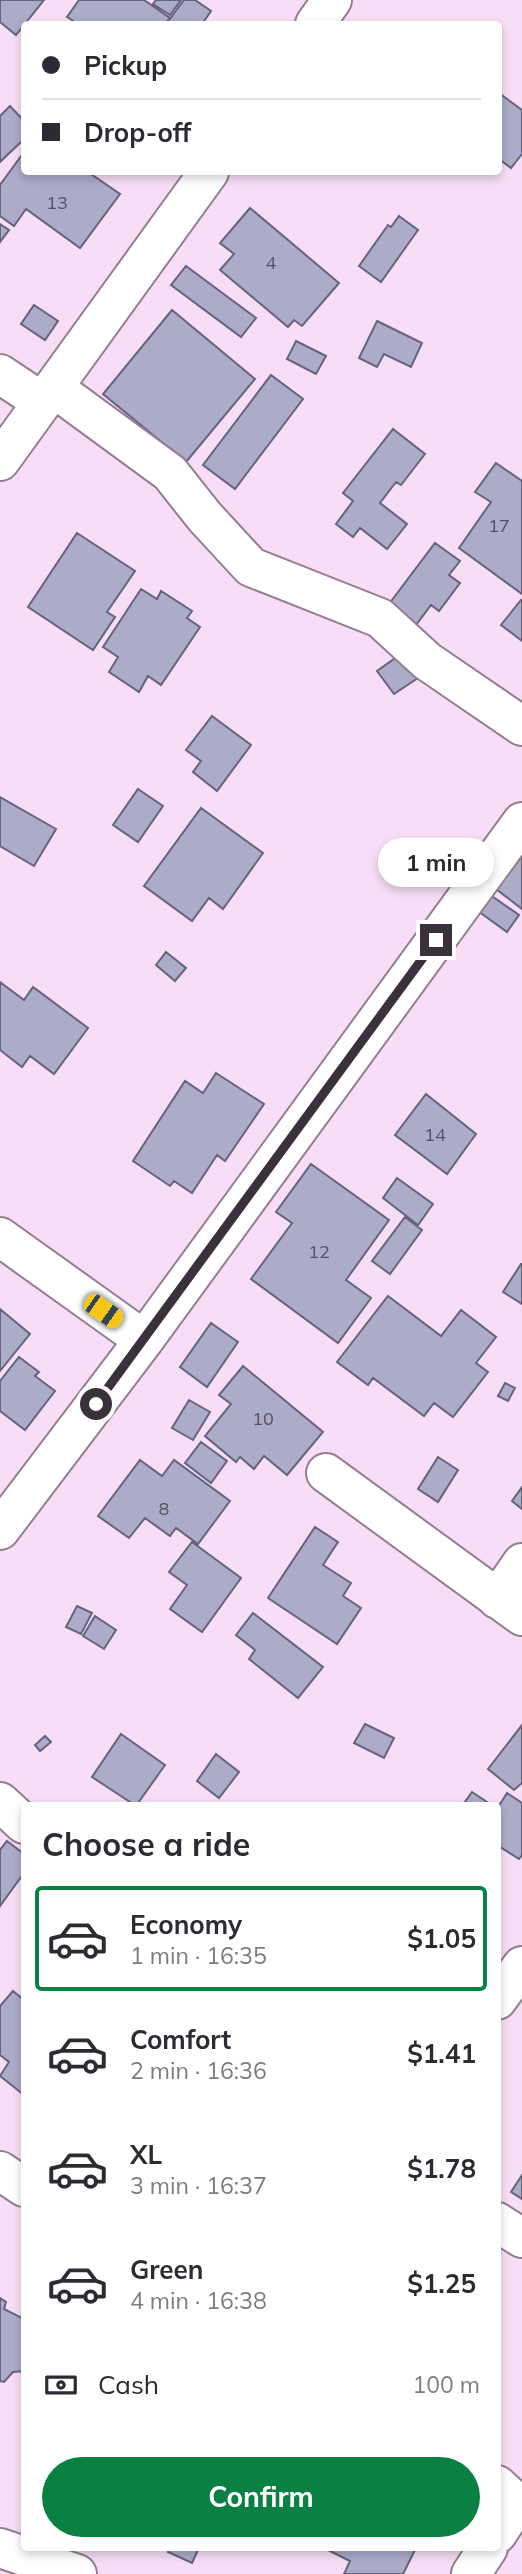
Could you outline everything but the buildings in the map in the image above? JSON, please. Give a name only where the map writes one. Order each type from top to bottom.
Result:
[{"type":"street","points":[[317,21],[332,0]]},
{"type":"street","points":[[0,461],[207,175]]},
{"type":"street","points":[[0,374],[48,395],[170,473],[204,516],[251,567],[380,618],[427,660],[522,726]]},
{"type":"street","points":[[0,1530],[144,1340],[522,822]]},
{"type":"street","points":[[0,1237],[144,1340]]},
{"type":"street","points":[[326,1473],[510,1607],[522,1563]]},
{"type":"street","points":[[0,1802],[21,1821]]},
{"type":"street","points":[[501,1995],[522,1966]]},
{"type":"street","points":[[0,2171],[21,2185]]},
{"type":"street","points":[[501,2225],[522,2238]]},
{"type":"street","points":[[501,2489],[509,2496],[513,2510],[501,2529]]},
{"type":"street","points":[[0,2548],[77,2574]]},
{"type":"street","points":[[471,2574],[486,2551]]},
{"type":"route","points":[[96,1404],[436,940]]}]
